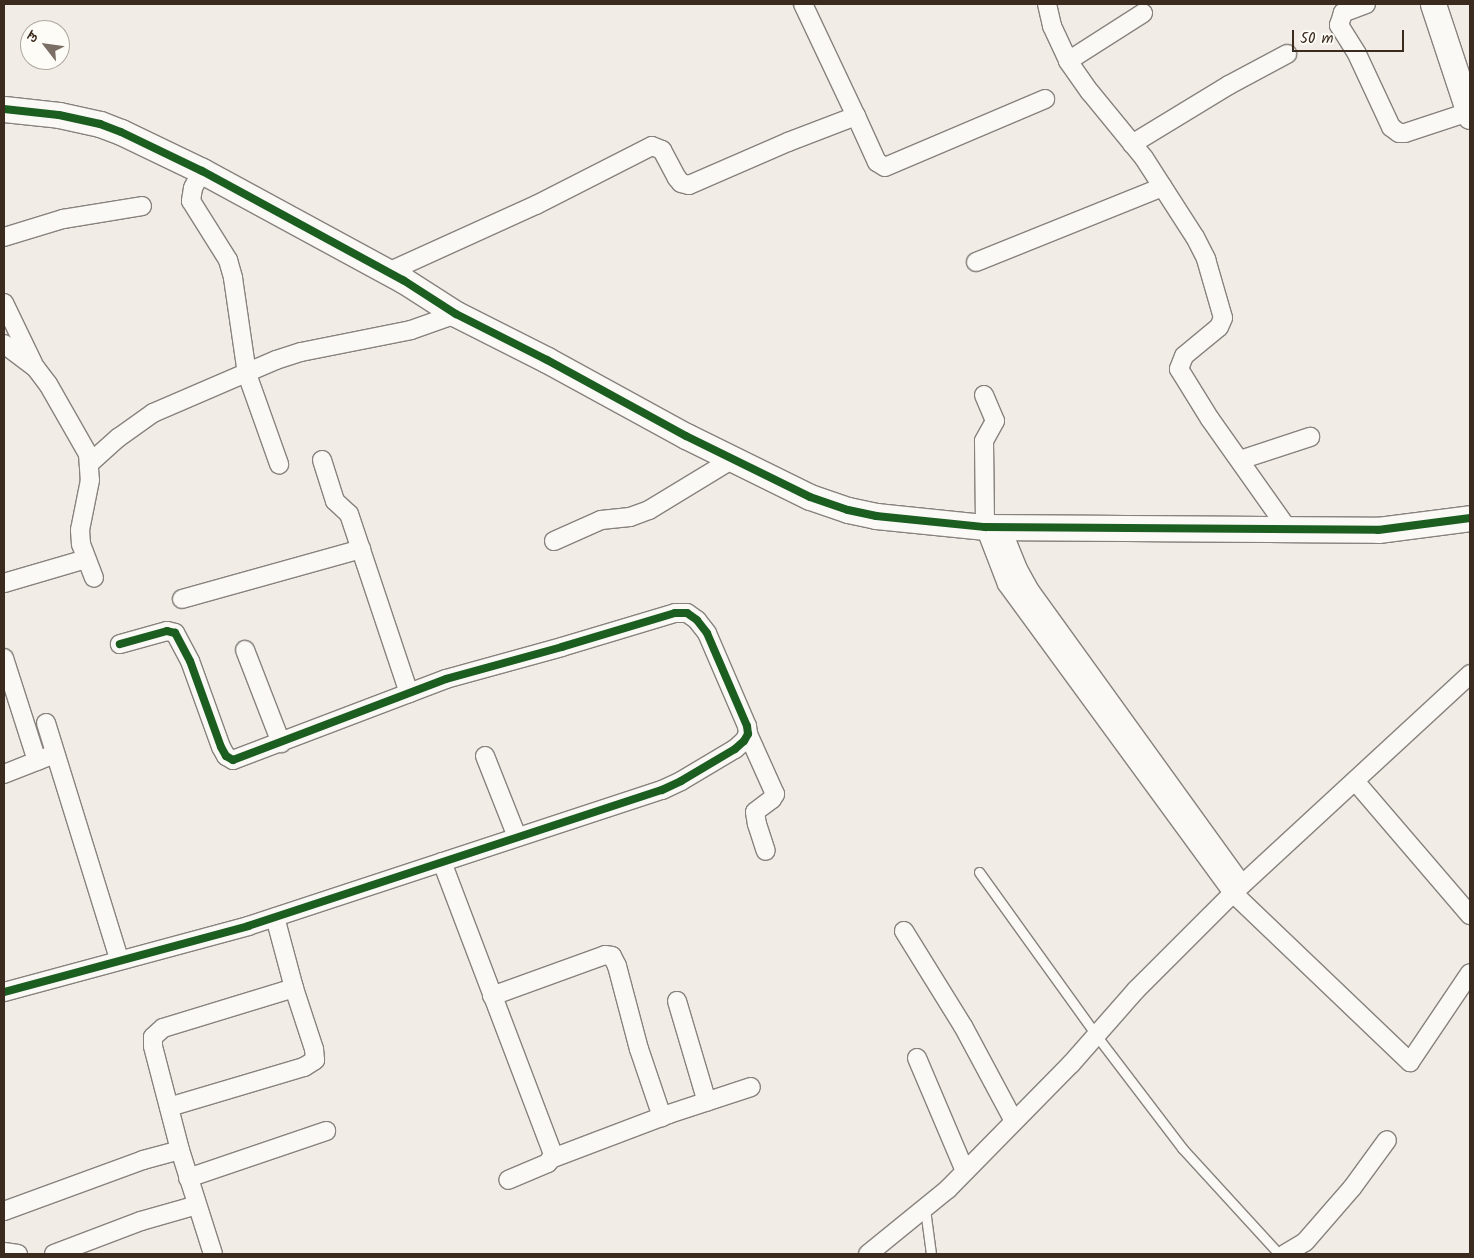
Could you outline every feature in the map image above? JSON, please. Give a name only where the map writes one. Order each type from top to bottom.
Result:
[{"type":"street","points":[[803,4],[877,162],[885,167],[1044,99]]},
{"type":"street","points":[[1047,4],[1052,26],[1068,60],[1090,92],[1132,144],[1163,187],[1206,259],[1223,318],[1219,327],[1184,356],[1180,369],[1210,420],[1288,529]]},
{"type":"street","points":[[1356,5],[1343,13],[1340,18],[1340,30],[1357,54],[1390,127],[1394,131],[1406,132],[1470,114],[1433,4]]},
{"type":"street","points":[[1068,60],[1143,13]]},
{"type":"street","points":[[1132,144],[1229,85],[1287,54]]},
{"type":"street","points":[[4,109],[59,115],[100,124],[202,171],[388,272],[456,314],[732,459],[810,497],[848,510],[876,516],[993,527],[1378,530],[1470,518]]},
{"type":"street","points":[[388,272],[536,205],[646,148],[657,146],[662,150],[676,178],[681,183],[689,185],[788,142],[856,116]]},
{"type":"street","points":[[202,171],[193,188],[191,201],[228,260],[233,278],[247,374],[279,464]]},
{"type":"street","points":[[976,262],[1163,187]]},
{"type":"street","points":[[4,237],[63,219],[142,206]]},
{"type":"street","points":[[4,303],[35,367],[48,384],[83,441],[90,463],[90,480],[80,530],[81,544],[94,578]]},
{"type":"street","points":[[90,463],[118,438],[153,413],[276,360],[301,352],[411,330],[456,314]]},
{"type":"street","points":[[4,344],[35,367]]},
{"type":"street","points":[[984,395],[995,421],[984,441],[993,527],[1008,584],[1110,713],[1237,889],[1410,1062],[1470,973]]},
{"type":"street","points":[[1240,460],[1310,437]]},
{"type":"street","points":[[554,541],[601,520],[630,517],[648,510],[732,459]]},
{"type":"street","points":[[322,460],[336,502],[347,511],[409,693]]},
{"type":"street","points":[[182,599],[360,548]]},
{"type":"street","points":[[4,583],[86,559]]},
{"type":"street","points":[[120,644],[167,631],[175,633],[190,661],[221,746],[229,759],[241,758],[446,679],[562,648],[675,613],[687,613],[697,620],[707,633],[747,726],[748,734],[775,794],[772,799],[755,812],[756,824],[766,851]]},
{"type":"street","points":[[245,650],[281,743]]},
{"type":"street","points":[[4,658],[38,761]]},
{"type":"street","points":[[868,1254],[925,1209],[965,1171],[1096,1035],[1136,990],[1237,889],[1470,674]]},
{"type":"street","points":[[46,723],[54,754],[119,959]]},
{"type":"street","points":[[4,992],[275,917],[517,838],[681,781],[735,749],[744,741],[748,734]]},
{"type":"street","points":[[4,774],[54,754]]},
{"type":"street","points":[[485,756],[517,838]]},
{"type":"street","points":[[1355,781],[1470,915]]},
{"type":"street","points":[[442,862],[553,1158]]},
{"type":"street","points":[[169,1107],[238,1088],[312,1064],[316,1056],[294,988],[275,917]]},
{"type":"street","points":[[904,931],[964,1026],[1014,1121]]},
{"type":"street","points":[[492,996],[605,955],[612,956],[617,966],[639,1049],[662,1117]]},
{"type":"street","points":[[213,1254],[180,1150],[153,1046],[154,1036],[157,1032],[294,988]]},
{"type":"street","points":[[677,1001],[707,1102]]},
{"type":"street","points":[[917,1058],[965,1171]]},
{"type":"street","points":[[508,1180],[548,1163],[553,1158],[662,1117],[751,1087]]},
{"type":"street","points":[[188,1178],[326,1132]]},
{"type":"street","points":[[1285,1254],[1305,1242],[1352,1188],[1386,1140]]},
{"type":"street","points":[[4,1211],[143,1160],[180,1150]]},
{"type":"street","points":[[54,1254],[141,1220],[197,1205]]},
{"type":"street","points":[[4,1252],[18,1254]]},
{"type":"lane","points":[[979,872],[1096,1035],[1182,1148],[1279,1254]]},
{"type":"lane","points":[[925,1209],[931,1254]]},
{"type":"cycle path","points":[[4,109],[59,115],[100,124],[121,132],[202,171],[403,280],[456,314],[547,360],[686,436],[810,497],[848,510],[876,516],[985,527],[1378,530],[1470,518]]},
{"type":"cycle path","points":[[4,992],[248,926],[662,790],[735,749],[744,741],[748,734],[747,726],[707,633],[697,620],[687,613],[675,613],[446,679],[233,760],[226,756],[221,747],[190,661],[175,633],[167,631],[120,644]]}]
